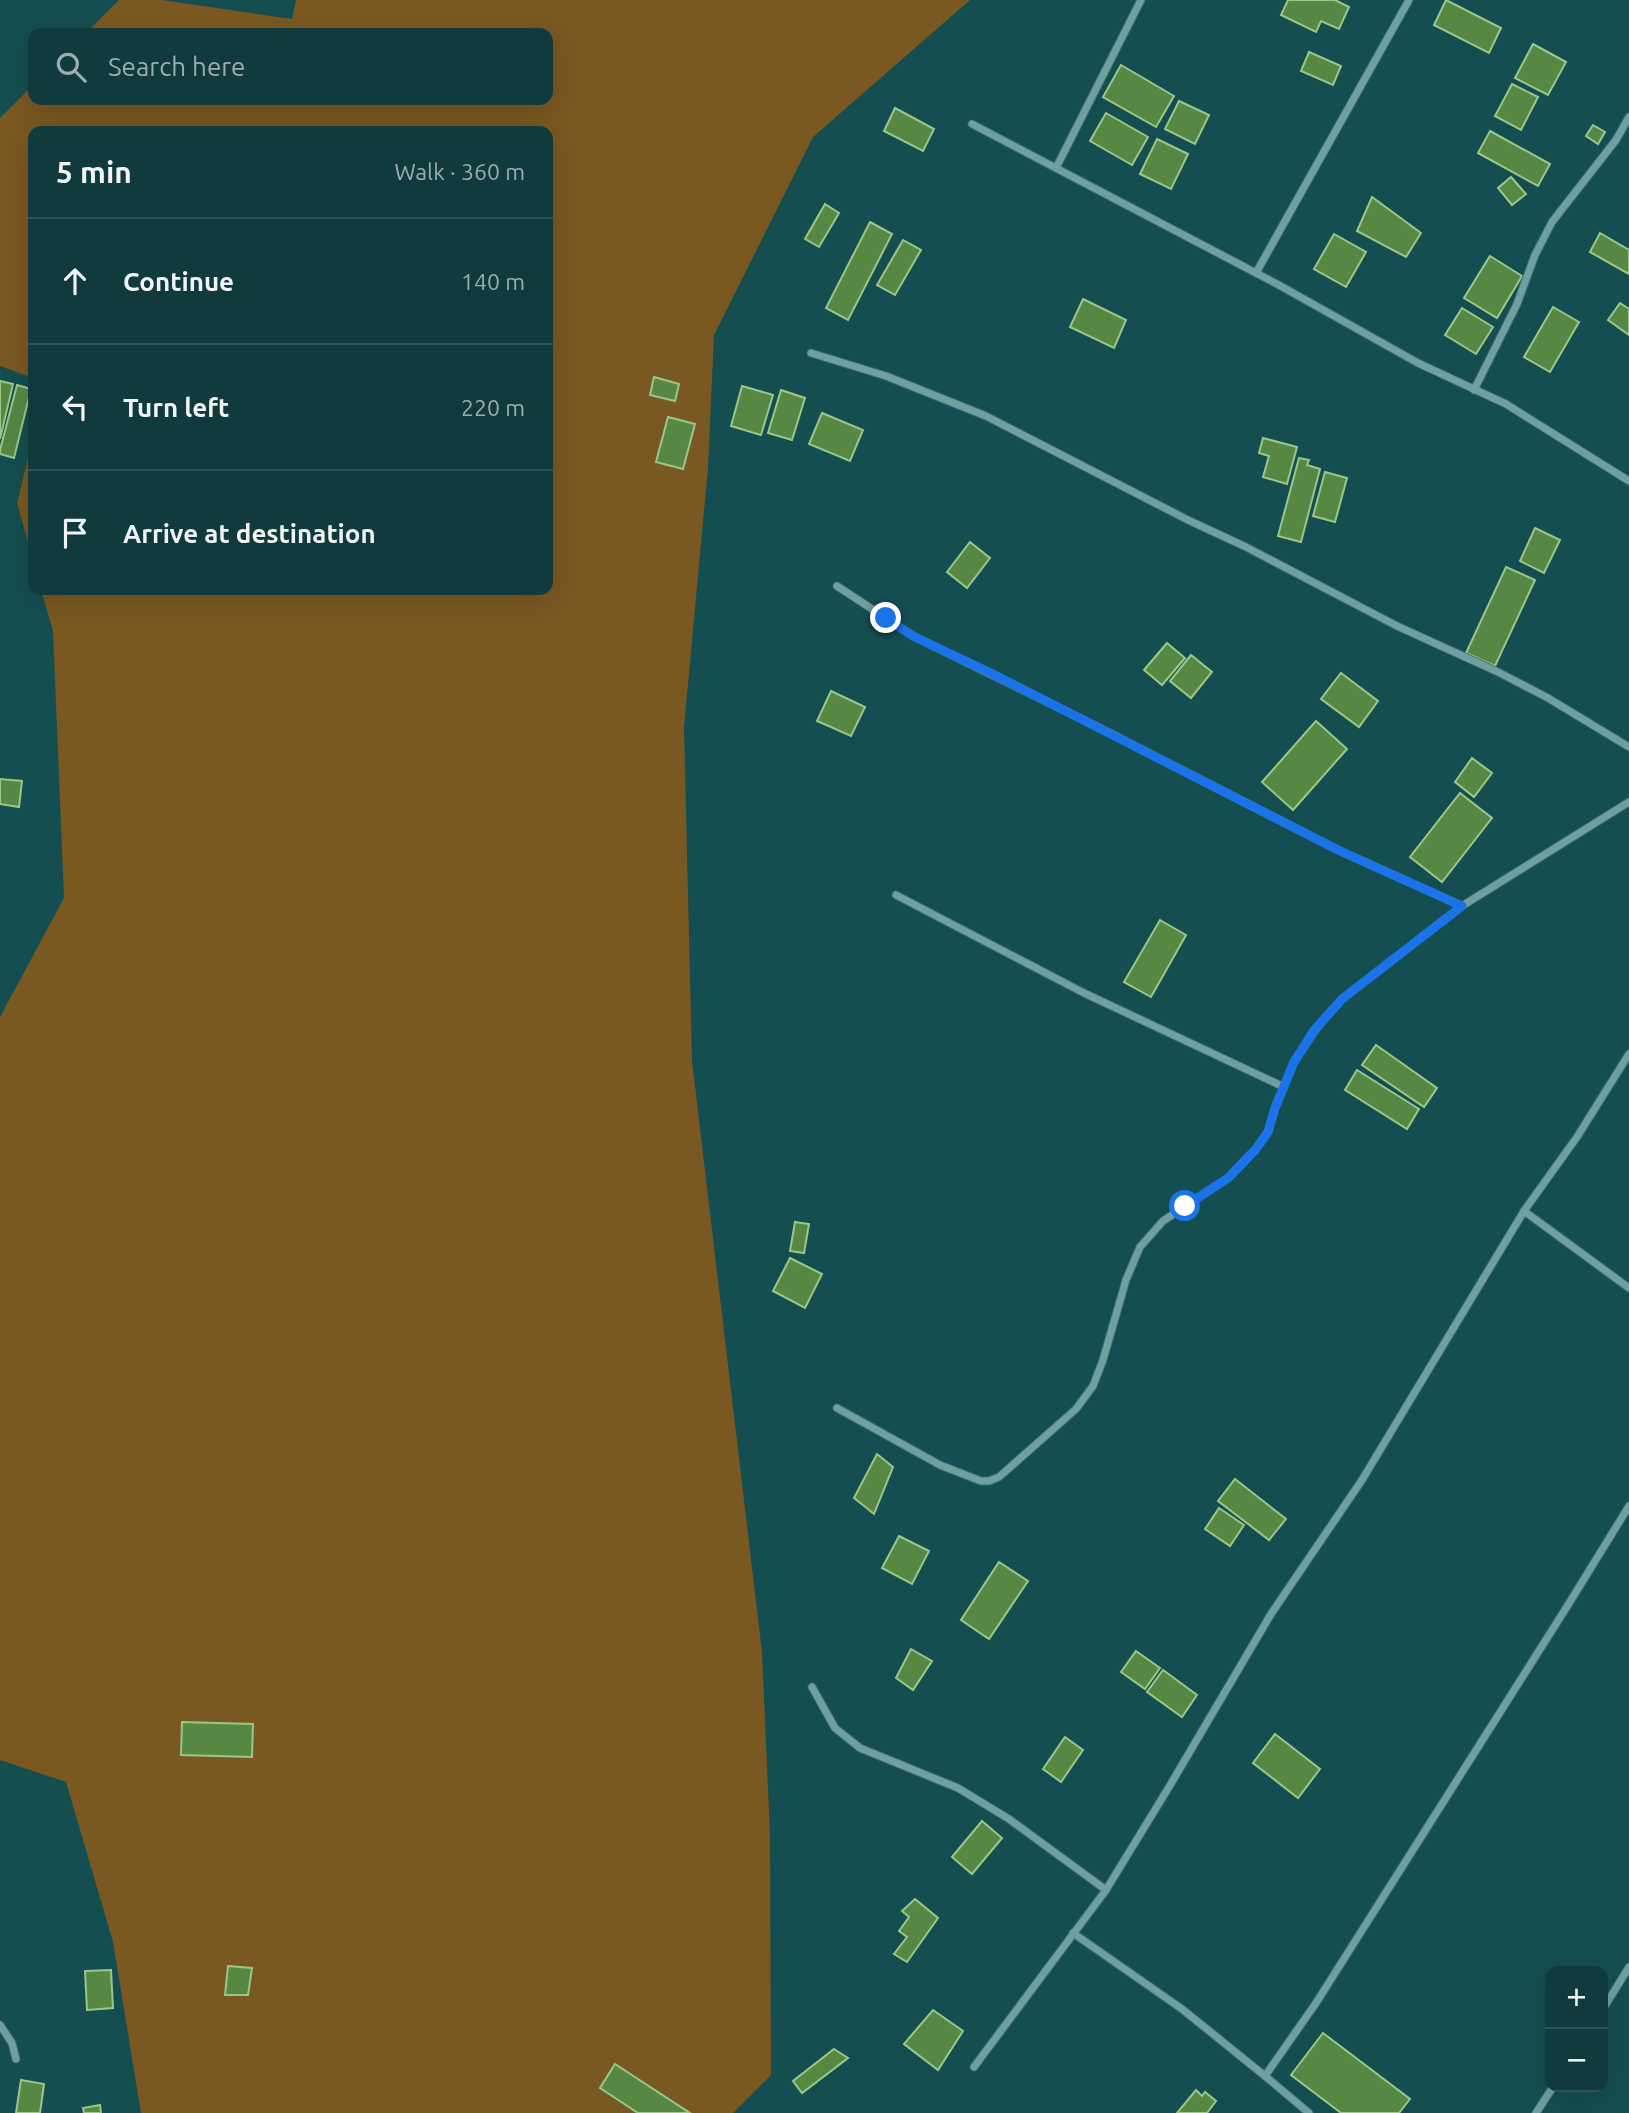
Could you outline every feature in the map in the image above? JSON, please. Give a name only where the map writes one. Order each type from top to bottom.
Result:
[{"type":"street","points":[[1056,168],[1141,0]]},
{"type":"street","points":[[1256,273],[1409,0]]},
{"type":"street","points":[[1475,390],[1517,304],[1535,255],[1552,222],[1616,140],[1629,117]]},
{"type":"street","points":[[972,124],[1350,323],[1418,363],[1506,404],[1629,481]]},
{"type":"street","points":[[811,353],[886,376],[986,416],[1397,626],[1548,698],[1629,747]]},
{"type":"street","points":[[837,586],[913,636],[1338,850],[1462,906]]},
{"type":"street","points":[[837,1408],[940,1465],[981,1480],[989,1481],[999,1477],[1076,1409],[1093,1386],[1126,1280],[1140,1247],[1163,1221],[1228,1178],[1256,1149],[1268,1132],[1294,1062],[1315,1029],[1342,999],[1462,906],[1629,802]]},
{"type":"street","points":[[896,895],[1084,993],[1284,1087]]},
{"type":"street","points":[[974,2067],[1106,1890],[1272,1614],[1363,1480],[1524,1211],[1577,1137],[1629,1054]]},
{"type":"street","points":[[1524,1211],[1629,1288]]},
{"type":"street","points":[[1265,2076],[1316,2003],[1629,1506]]},
{"type":"street","points":[[812,1687],[835,1728],[860,1748],[958,1788],[1009,1819],[1106,1890]]},
{"type":"street","points":[[1073,1933],[1182,2009],[1308,2113]]},
{"type":"street","points":[[1608,2001],[1629,1967]]},
{"type":"street","points":[[0,2025],[12,2043],[16,2059]]},
{"type":"street","points":[[1535,2113],[1550,2092]]},
{"type":"shaded area","points":[[119,0],[162,0],[292,19],[296,0],[970,0],[813,137],[714,335],[708,468],[684,727],[692,1061],[762,1652],[770,1834],[771,2075],[733,2113],[141,2113],[113,1942],[66,1782],[0,1760],[0,1017],[64,898],[53,631],[42,595],[553,595],[553,126],[28,126],[28,376],[0,366],[0,118],[28,90],[28,105],[553,105],[553,28],[91,28]]},
{"type":"shaded area","points":[[28,458],[28,542],[17,503]]},
{"type":"building","points":[[1288,0],[1335,0],[1349,7],[1339,29],[1321,21],[1316,32],[1281,15]]},
{"type":"building","points":[[1446,0],[1501,28],[1489,53],[1434,25]]},
{"type":"building","points":[[1533,44],[1566,62],[1548,95],[1515,78]]},
{"type":"building","points":[[1309,52],[1341,66],[1333,85],[1301,71]]},
{"type":"building","points":[[1121,65],[1174,96],[1156,127],[1103,97]]},
{"type":"building","points":[[1512,84],[1538,97],[1521,130],[1495,116]]},
{"type":"building","points":[[1179,101],[1209,115],[1195,144],[1165,129]]},
{"type":"building","points":[[895,108],[934,129],[923,151],[884,131]]},
{"type":"building","points":[[1106,113],[1148,137],[1132,165],[1090,141]]},
{"type":"building","points":[[1593,125],[1605,132],[1598,144],[1586,136]]},
{"type":"building","points":[[1490,131],[1550,164],[1538,186],[1478,153]]},
{"type":"building","points":[[1157,139],[1188,154],[1171,189],[1140,174]]},
{"type":"building","points":[[1511,177],[1526,194],[1512,205],[1498,188]]},
{"type":"building","points":[[1372,197],[1421,233],[1406,257],[1357,231]]},
{"type":"building","points":[[825,204],[839,213],[819,247],[805,239]]},
{"type":"building","points":[[870,222],[892,234],[848,320],[826,308]]},
{"type":"building","points":[[1600,233],[1629,250],[1629,274],[1590,252]]},
{"type":"building","points":[[1334,234],[1366,252],[1346,287],[1314,269]]},
{"type":"building","points":[[903,240],[921,250],[895,295],[877,285]]},
{"type":"building","points":[[1490,256],[1522,276],[1497,318],[1464,298]]},
{"type":"building","points":[[1083,299],[1126,320],[1114,348],[1070,327]]},
{"type":"building","points":[[1620,303],[1629,309],[1629,335],[1608,320]]},
{"type":"building","points":[[1553,307],[1579,322],[1550,372],[1524,357]]},
{"type":"building","points":[[1462,308],[1493,327],[1476,354],[1445,335]]},
{"type":"building","points":[[654,377],[679,384],[675,401],[650,395]]},
{"type":"building","points":[[0,381],[13,384],[0,439]]},
{"type":"building","points":[[17,385],[28,388],[28,401],[14,458],[0,454]]},
{"type":"building","points":[[742,386],[773,395],[761,435],[731,426]]},
{"type":"building","points":[[781,390],[805,398],[792,440],[768,433]]},
{"type":"building","points":[[822,413],[863,430],[850,461],[809,444]]},
{"type":"building","points":[[668,417],[695,424],[683,469],[656,462]]},
{"type":"building","points":[[1263,438],[1297,447],[1287,484],[1263,477],[1269,456],[1259,453]]},
{"type":"building","points":[[1299,458],[1309,460],[1307,465],[1320,469],[1301,542],[1278,536]]},
{"type":"building","points":[[1325,472],[1347,478],[1335,522],[1313,516]]},
{"type":"building","points":[[1535,528],[1560,540],[1544,573],[1520,561]]},
{"type":"building","points":[[970,542],[990,558],[967,588],[947,572]]},
{"type":"building","points":[[1506,567],[1535,580],[1495,666],[1466,653]]},
{"type":"building","points":[[1167,643],[1185,658],[1162,685],[1144,670]]},
{"type":"building","points":[[1191,655],[1212,672],[1191,698],[1170,681]]},
{"type":"building","points":[[1341,673],[1378,701],[1359,727],[1321,699]]},
{"type":"building","points":[[831,691],[865,707],[851,736],[817,721]]},
{"type":"building","points":[[1316,721],[1347,749],[1293,810],[1262,782]]},
{"type":"building","points":[[1472,758],[1492,773],[1474,797],[1455,782]]},
{"type":"building","points":[[0,779],[22,781],[19,807],[0,804]]},
{"type":"building","points":[[1460,793],[1492,818],[1442,882],[1410,857]]},
{"type":"building","points":[[1160,920],[1186,935],[1151,997],[1124,982]]},
{"type":"building","points":[[1376,1045],[1437,1088],[1424,1107],[1362,1065]]},
{"type":"building","points":[[1357,1070],[1419,1109],[1407,1129],[1345,1090]]},
{"type":"building","points":[[795,1222],[809,1224],[804,1253],[790,1251]]},
{"type":"building","points":[[790,1258],[822,1274],[805,1308],[773,1291]]},
{"type":"building","points":[[877,1454],[893,1467],[874,1514],[854,1498]]},
{"type":"building","points":[[1235,1479],[1286,1519],[1269,1540],[1218,1501]]},
{"type":"building","points":[[1219,1508],[1244,1525],[1230,1546],[1205,1529]]},
{"type":"building","points":[[899,1536],[929,1551],[912,1584],[882,1568]]},
{"type":"building","points":[[999,1562],[1028,1581],[989,1639],[961,1620]]},
{"type":"building","points":[[911,1649],[932,1661],[913,1690],[896,1678]]},
{"type":"building","points":[[1136,1651],[1160,1668],[1145,1689],[1121,1672]]},
{"type":"building","points":[[1163,1670],[1197,1695],[1182,1717],[1147,1692]]},
{"type":"building","points":[[182,1722],[253,1724],[252,1757],[181,1755]]},
{"type":"building","points":[[1275,1734],[1320,1769],[1298,1798],[1253,1763]]},
{"type":"building","points":[[1065,1737],[1083,1750],[1061,1782],[1043,1769]]},
{"type":"building","points":[[982,1821],[1002,1838],[972,1874],[952,1857]]},
{"type":"building","points":[[915,1899],[938,1918],[907,1962],[894,1954],[907,1937],[899,1931],[909,1917],[902,1911]]},
{"type":"building","points":[[228,1966],[252,1968],[248,1995],[225,1995]]},
{"type":"building","points":[[111,1970],[113,2008],[87,2010],[85,1971]]},
{"type":"building","points":[[933,2010],[963,2031],[938,2070],[904,2044]]},
{"type":"building","points":[[1323,2033],[1410,2099],[1399,2113],[1341,2113],[1291,2075]]},
{"type":"building","points":[[834,2049],[848,2058],[802,2093],[793,2081]]},
{"type":"building","points":[[615,2064],[690,2113],[638,2113],[600,2088]]},
{"type":"building","points":[[21,2080],[44,2084],[40,2113],[16,2113]]},
{"type":"building","points":[[1196,2090],[1202,2096],[1205,2092],[1216,2101],[1207,2113],[1177,2113]]},
{"type":"building","points":[[100,2105],[101,2113],[84,2113],[83,2108]]},
{"type":"route","points":[[886,618],[913,636],[1338,850],[1462,906],[1342,999],[1315,1029],[1294,1062],[1268,1132],[1256,1149],[1228,1178],[1185,1206]]}]
